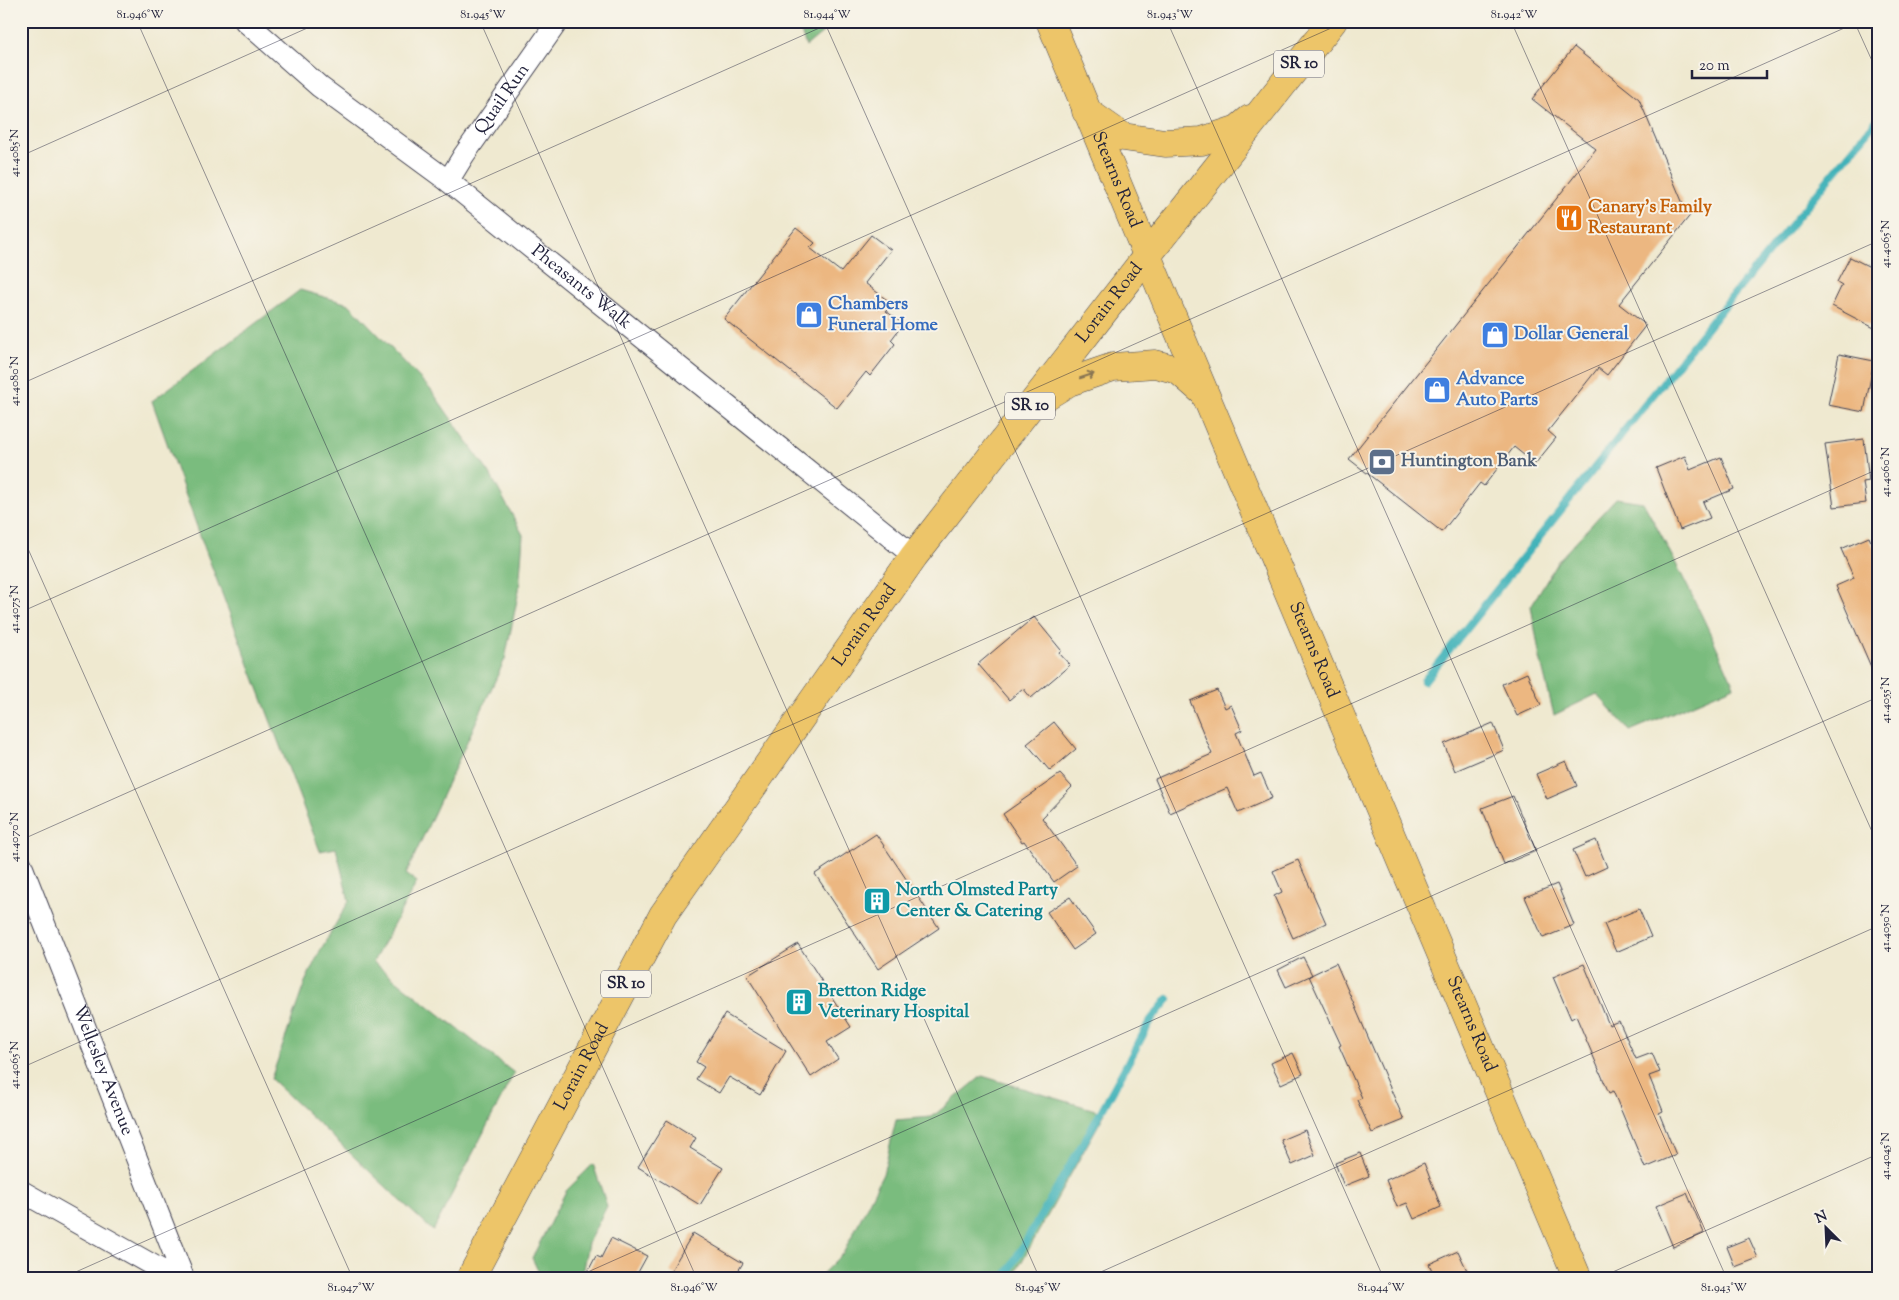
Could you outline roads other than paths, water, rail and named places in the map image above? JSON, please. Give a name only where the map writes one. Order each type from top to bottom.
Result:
[{"type":"main road","name":"Stearns Road","points":[[1050,21],[1086,111],[1578,1279]]},
{"type":"main road","name":"Lorain Road","points":[[470,1279],[663,915],[914,556],[1264,106],[1333,21]]},
{"type":"main road","points":[[1086,111],[1123,137],[1165,143],[1202,141],[1238,129],[1264,106]]},
{"type":"main road","points":[[1030,407],[1069,382],[1113,367],[1155,364],[1178,370],[1205,394]]},
{"type":"street","name":"Pheasants Walk","points":[[245,21],[320,87],[448,181],[914,556]]},
{"type":"street","name":"Quail Run","points":[[448,181],[464,155],[558,21]]},
{"type":"street","name":"Wellesley Avenue","points":[[21,864],[184,1279]]},
{"type":"street","points":[[21,1190],[177,1279]]},
{"type":"waterway","points":[[1424,681],[1717,315],[1878,119]]},
{"type":"waterway","points":[[1004,1279],[1096,1121],[1151,1020],[1168,999]]},
{"type":"place","name":"Canary's Family Restaurant","points":[[1569,218]]},
{"type":"place","name":"Chambers Funeral Home","points":[[809,315]]},
{"type":"place","name":"Dollar General","points":[[1495,335]]},
{"type":"place","name":"Advance Auto Parts","points":[[1437,390]]},
{"type":"place","name":"Huntington Bank","points":[[1382,462]]},
{"type":"place","name":"North Olmsted Party Center & Catering","points":[[877,901]]},
{"type":"place","name":"Bretton Ridge Veterinary Hospital","points":[[799,1002]]}]
